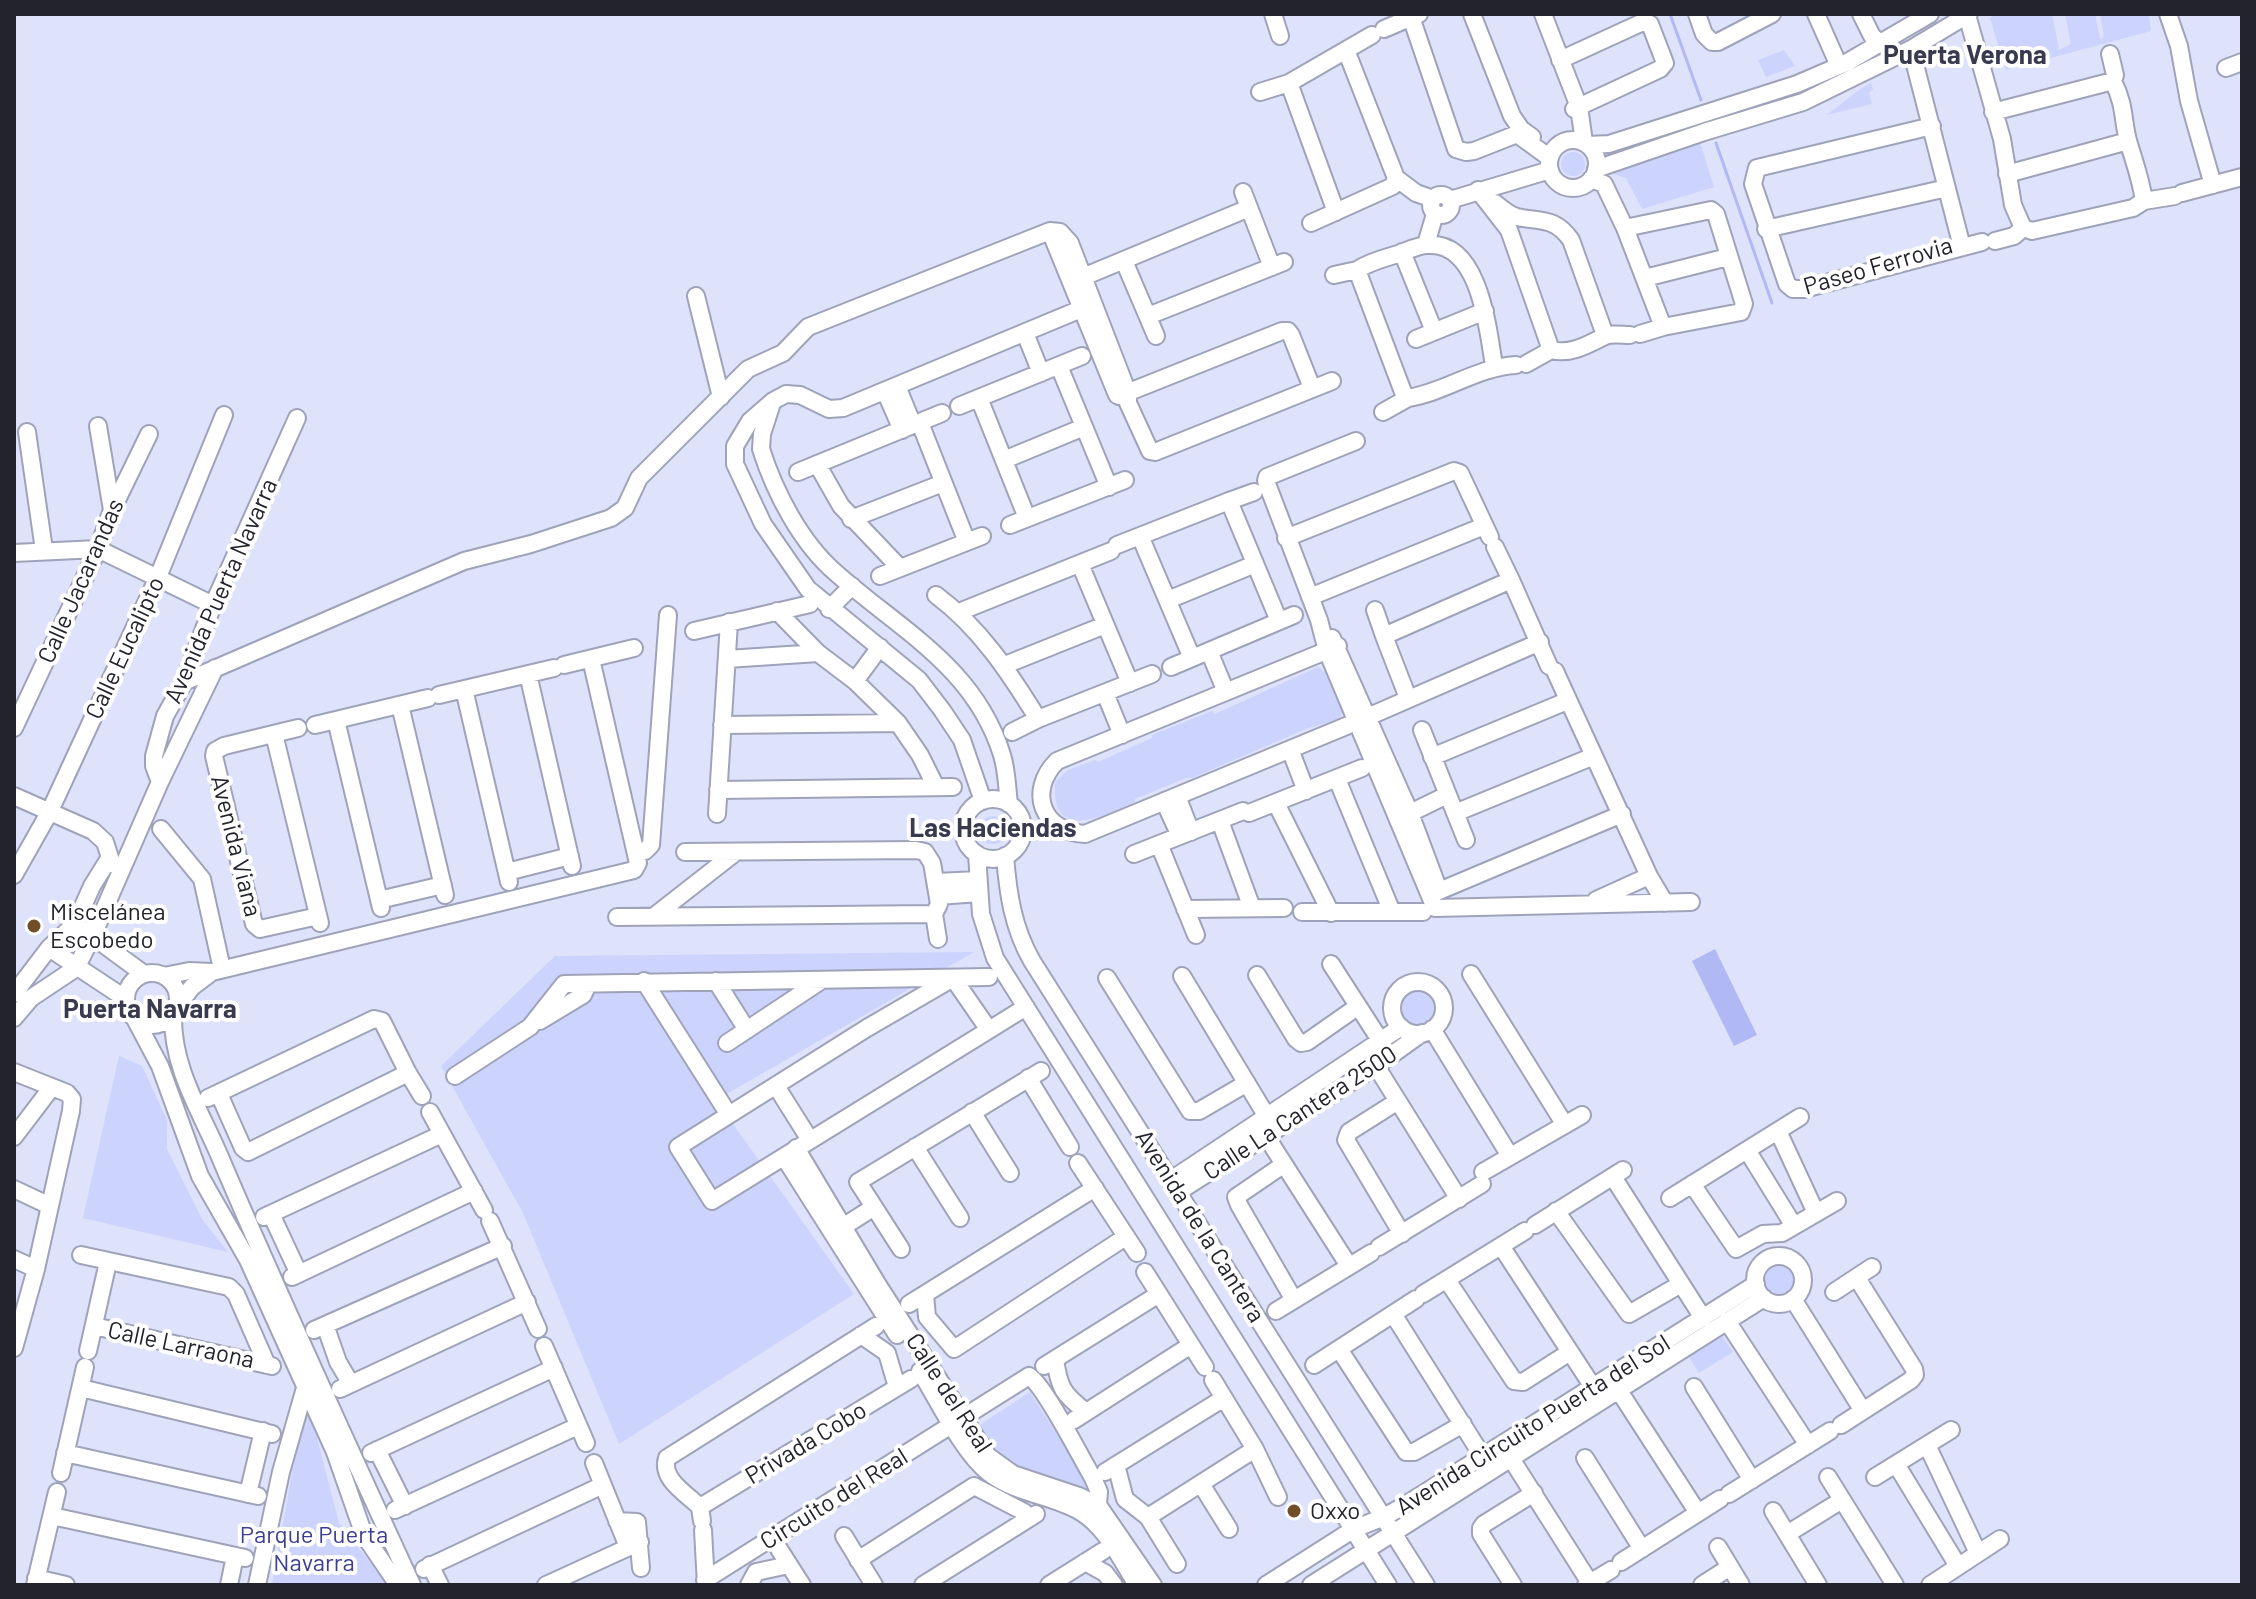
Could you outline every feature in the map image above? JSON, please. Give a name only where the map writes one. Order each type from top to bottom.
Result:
[{"type":"street","points":[[1273,14],[1280,36]]},
{"type":"street","points":[[1472,14],[1519,131],[1551,160],[1555,179],[1573,188],[1583,186],[1594,174],[1710,121],[1843,65],[1930,14]]},
{"type":"street","points":[[1543,14],[1575,103],[1583,142],[1594,152],[1594,174],[1604,184],[1625,228],[1663,327]]},
{"type":"street","points":[[1697,14],[1704,34],[1712,42],[1723,40],[1772,14]]},
{"type":"street","points":[[1816,14],[1843,65]]},
{"type":"street","points":[[1823,14],[1843,65]]},
{"type":"street","points":[[1861,14],[1872,36],[1881,44]]},
{"type":"street","points":[[2168,14],[2179,46],[2189,101],[2213,185]]},
{"type":"street","points":[[1346,50],[1396,178],[1437,209],[1450,210],[1450,200],[1551,160],[1561,143],[1609,144],[1803,102],[1911,49],[1968,15],[2002,139],[2013,205],[2023,228],[2032,231],[2133,208],[2144,201],[2242,177]]},
{"type":"street","points":[[1260,92],[1289,83],[1378,32],[1415,16],[1456,149],[1474,151],[1519,131]]},
{"type":"street","points":[[1560,60],[1643,22],[1650,24],[1665,63],[1575,103]]},
{"type":"street","name":"Paseo Ferrovia","points":[[1911,49],[1932,126],[1962,247],[1804,289],[1793,289],[1787,284],[1753,184],[1757,168],[1932,126]]},
{"type":"street","points":[[2110,54],[2115,75],[2113,81],[2122,101],[2128,141],[2141,177],[2144,201]]},
{"type":"street","points":[[1993,112],[2113,81]]},
{"type":"street","points":[[1289,83],[1336,212]]},
{"type":"street","points":[[1797,84],[1803,102]]},
{"type":"street","points":[[2007,174],[2128,141]]},
{"type":"street","points":[[1311,223],[1393,186],[1396,178]]},
{"type":"street","points":[[1766,229],[1947,188]]},
{"type":"street","points":[[1482,189],[1512,223],[1551,350]]},
{"type":"street","points":[[1084,281],[1126,265],[1246,200],[1278,265],[1148,316]]},
{"type":"street","points":[[1430,245],[1437,209]]},
{"type":"street","points":[[1383,412],[1408,398],[1494,366],[1521,365],[1551,350],[1574,350],[1605,335],[1635,335],[1743,310],[1744,304],[1716,214],[1709,209],[1625,228]]},
{"type":"street","points":[[1512,223],[1537,218],[1566,232],[1605,335]]},
{"type":"street","points":[[1962,247],[2014,236],[2023,228]]},
{"type":"street","points":[[1050,231],[1087,306],[1147,448],[1155,452],[1332,381]]},
{"type":"street","points":[[184,682],[464,561],[611,518],[625,508],[639,478],[748,369],[788,349],[808,327],[1050,231],[1066,236],[1084,281],[1087,306]]},
{"type":"street","points":[[1334,275],[1430,245],[1449,249],[1462,258],[1485,311],[1494,366]]},
{"type":"street","points":[[1402,252],[1434,331]]},
{"type":"street","points":[[1645,278],[1728,257]]},
{"type":"street","points":[[1126,265],[1156,336]]},
{"type":"street","points":[[1357,270],[1403,392],[1408,398]]},
{"type":"street","points":[[696,296],[721,397]]},
{"type":"street","points":[[983,801],[962,740],[919,680],[829,609],[808,589],[785,559],[763,524],[735,464],[735,446],[750,421],[773,401],[793,393],[829,409],[843,408],[1087,306]]},
{"type":"street","points":[[1416,339],[1485,311]]},
{"type":"street","points":[[1124,398],[1282,331],[1288,331],[1291,335],[1312,388]]},
{"type":"street","points":[[1025,333],[1041,373]]},
{"type":"street","points":[[959,406],[1082,356]]},
{"type":"street","points":[[1010,525],[1117,484],[1084,427],[1059,366]]},
{"type":"street","points":[[880,576],[974,539],[891,388]]},
{"type":"street","points":[[979,398],[1027,518]]},
{"type":"street","points":[[773,401],[760,441],[766,462],[803,536],[835,572],[931,648],[976,702],[989,724],[1003,759],[1012,806],[1023,825],[1019,845],[1005,856],[990,858],[977,854],[965,839],[964,821],[968,813],[983,801],[992,799],[1012,806],[1041,799]]},
{"type":"street","points":[[798,472],[942,413]]},
{"type":"street","name":"Calle Eucalipto","points":[[14,875],[49,813],[158,577],[224,415]]},
{"type":"street","name":"Avenida Puerta Navarra","points":[[160,782],[154,766],[156,744],[163,723],[184,682],[213,605],[297,418]]},
{"type":"street","points":[[98,426],[112,510]]},
{"type":"street","points":[[1004,460],[1084,427]]},
{"type":"street","points":[[27,432],[44,550]]},
{"type":"street","name":"Calle Jacarandas","points":[[14,728],[149,434]]},
{"type":"street","points":[[1356,441],[1267,477],[1267,487],[1319,620],[1439,898]]},
{"type":"street","points":[[817,464],[833,495],[851,519],[900,568]]},
{"type":"street","points":[[1286,538],[1454,471],[1460,473],[1649,876],[1665,903]]},
{"type":"street","points":[[851,519],[943,483]]},
{"type":"street","points":[[959,612],[1254,492]]},
{"type":"street","points":[[1171,667],[1287,618],[1255,564],[1229,501]]},
{"type":"street","points":[[1140,536],[1192,658]]},
{"type":"street","points":[[1310,597],[1490,537]]},
{"type":"street","points":[[15,556],[44,550],[98,549],[213,605]]},
{"type":"street","points":[[1080,564],[1130,683]]},
{"type":"street","points":[[1168,600],[1255,564]]},
{"type":"street","points":[[1384,636],[1511,580]]},
{"type":"street","points":[[829,609],[852,586]]},
{"type":"street","points":[[936,595],[959,612],[1005,665],[1038,719]]},
{"type":"street","points":[[694,631],[810,604]]},
{"type":"street","points":[[1375,610],[1408,698]]},
{"type":"street","points":[[777,611],[818,653],[855,681],[898,723],[920,755],[936,787]]},
{"type":"street","points":[[636,852],[645,851],[651,845],[668,615]]},
{"type":"street","points":[[717,814],[729,622]]},
{"type":"street","points":[[1005,665],[1105,625]]},
{"type":"street","points":[[1332,649],[1057,761],[1045,778],[1041,799],[1048,816],[1068,832],[1085,834],[1362,720],[1540,642]]},
{"type":"street","points":[[855,681],[880,647]]},
{"type":"street","points":[[315,725],[634,648]]},
{"type":"street","points":[[1209,651],[1226,692]]},
{"type":"street","points":[[727,659],[818,653]]},
{"type":"street","points":[[75,924],[144,974],[164,976],[217,970],[634,870],[638,863],[636,852],[591,659]]},
{"type":"street","points":[[14,1018],[31,998],[76,968],[215,668]]},
{"type":"street","points":[[464,689],[508,877],[539,864],[571,861],[528,674]]},
{"type":"street","points":[[1012,732],[1152,674]]},
{"type":"street","points":[[1105,693],[1122,735]]},
{"type":"street","points":[[1432,757],[1567,701]]},
{"type":"street","points":[[336,720],[380,904],[411,892],[444,890],[400,705]]},
{"type":"street","points":[[722,725],[898,723]]},
{"type":"street","name":"Avenida Viana","points":[[274,734],[319,920],[260,929],[254,924],[214,756],[215,751],[224,746],[298,728]]},
{"type":"street","points":[[1422,730],[1466,840]]},
{"type":"street","points":[[1287,751],[1304,792]]},
{"type":"street","points":[[1455,813],[1594,756]]},
{"type":"street","points":[[1134,854],[1362,768]]},
{"type":"street","points":[[1337,779],[1392,912]]},
{"type":"street","points":[[718,790],[953,787]]},
{"type":"street","points":[[1404,816],[1447,795]]},
{"type":"street","points":[[14,796],[93,831],[105,842],[116,882]]},
{"type":"street","points":[[1171,798],[1186,834]]},
{"type":"street","points":[[1276,803],[1331,913]]},
{"type":"street","points":[[1439,898],[1622,814]]},
{"type":"street","points":[[1023,825],[1048,816]]},
{"type":"street","points":[[1220,821],[1252,908]]},
{"type":"street","points":[[161,829],[202,879],[217,970]]},
{"type":"street","points":[[1159,844],[1196,935]]},
{"type":"street","points":[[685,852],[925,852],[931,857],[937,889],[939,904],[934,914],[938,939]]},
{"type":"street","points":[[653,917],[736,852]]},
{"type":"street","name":"Avenida de la Cantera","points":[[977,854],[978,886],[989,945],[1388,1585]]},
{"type":"street","name":"Avenida de la Cantera","points":[[1005,856],[1012,912],[1021,941],[1039,973],[1426,1585]]},
{"type":"street","points":[[14,994],[49,948],[75,924],[92,886],[110,857]]},
{"type":"street","points":[[539,864],[545,891]]},
{"type":"street","points":[[1590,903],[1649,876]]},
{"type":"street","points":[[937,889],[978,886]]},
{"type":"street","points":[[411,892],[419,922]]},
{"type":"street","points":[[1439,898],[1590,903],[1691,902]]},
{"type":"street","points":[[1185,909],[1284,908]]},
{"type":"street","points":[[1302,912],[1423,912]]},
{"type":"street","points":[[617,917],[934,914]]},
{"type":"street","name":"Avenida Viana","points":[[284,923],[292,952]]},
{"type":"street","points":[[49,948],[126,999]]},
{"type":"street","points":[[1331,964],[1380,1040]]},
{"type":"street","points":[[135,1019],[144,1024],[165,1022],[192,987],[217,970]]},
{"type":"street","points":[[1014,988],[1039,973]]},
{"type":"street","points":[[144,974],[128,989],[128,1010],[160,1066],[195,1165],[248,1260],[335,1452],[354,1514],[364,1535],[398,1585]]},
{"type":"street","points":[[1471,974],[1565,1125]]},
{"type":"street","points":[[1257,975],[1301,1043],[1307,1042],[1357,1007]]},
{"type":"street","points":[[164,976],[176,988],[173,1036],[178,1063],[258,1249],[412,1585]]},
{"type":"street","points":[[1182,976],[1247,1083],[1283,1165],[1349,1266]]},
{"type":"street","points":[[455,1076],[530,1027],[564,984],[989,977]]},
{"type":"street","points":[[953,978],[989,1030]]},
{"type":"street","points":[[953,978],[678,1147],[712,1201],[1026,1007]]},
{"type":"street","points":[[1107,978],[1190,1111],[1199,1111],[1247,1083]]},
{"type":"street","points":[[727,1043],[823,979]]},
{"type":"street","points":[[644,981],[729,1115]]},
{"type":"street","points":[[716,981],[747,1030]]},
{"type":"street","points":[[1417,982],[1433,987],[1443,1001],[1442,1018],[1427,1031],[1414,1033],[1401,1027],[1395,1020],[1392,1003],[1401,989],[1417,982]]},
{"type":"street","points":[[408,1073],[248,1152],[213,1096],[374,1019],[382,1021],[422,1096]]},
{"type":"street","name":"Calle La Cantera 2500","points":[[1269,1128],[1380,1040],[1401,1027]]},
{"type":"street","points":[[1427,1031],[1510,1156]]},
{"type":"street","name":"Calle La Cantera 2500","points":[[1174,1186],[1376,1066],[1427,1031]]},
{"type":"street","points":[[1376,1066],[1459,1199]]},
{"type":"street","points":[[14,1072],[59,1090],[72,1099],[36,1269],[15,1341]]},
{"type":"street","points":[[901,1249],[858,1182],[1034,1074],[1070,1147]]},
{"type":"street","name":"Calle del Real","points":[[776,1086],[797,1148],[838,1230],[958,1422],[977,1463],[999,1480],[1065,1505],[1093,1521],[1127,1569],[1147,1584]]},
{"type":"street","points":[[14,1137],[59,1090]]},
{"type":"street","points":[[1398,1101],[1349,1132],[1346,1140],[1402,1234]]},
{"type":"street","points":[[430,1112],[503,1246],[538,1329]]},
{"type":"street","points":[[972,1112],[1010,1173]]},
{"type":"street","points":[[1276,1311],[1459,1199],[1510,1156],[1582,1115]]},
{"type":"street","points":[[1670,1198],[1800,1117]]},
{"type":"street","points":[[209,1134],[233,1125]]},
{"type":"street","points":[[1778,1131],[1816,1213]]},
{"type":"street","points":[[442,1134],[267,1215],[282,1238],[296,1275],[474,1191]]},
{"type":"street","points":[[915,1147],[960,1218]]},
{"type":"street","points":[[195,1165],[203,1148],[220,1157]]},
{"type":"street","points":[[1747,1150],[1788,1229],[1781,1256]]},
{"type":"street","points":[[195,1165],[212,1172],[220,1157]]},
{"type":"street","points":[[1078,1163],[1124,1238],[1137,1253]]},
{"type":"street","points":[[1283,1165],[1236,1197],[1294,1300]]},
{"type":"street","points":[[1314,1365],[1618,1174],[1703,1318]]},
{"type":"street","points":[[1692,1184],[1736,1249],[1763,1234],[1788,1229],[1837,1201]]},
{"type":"street","points":[[909,1304],[1095,1188]]},
{"type":"street","points":[[14,1189],[48,1205]]},
{"type":"street","points":[[838,1230],[874,1207]]},
{"type":"street","points":[[1556,1211],[1629,1314],[1681,1284]]},
{"type":"street","points":[[258,1249],[282,1238]]},
{"type":"street","points":[[925,1295],[927,1317],[948,1353],[1124,1238]]},
{"type":"street","points":[[503,1246],[319,1327],[338,1362],[346,1386],[527,1302]]},
{"type":"street","points":[[1501,1246],[1593,1387]]},
{"type":"street","name":"Calle Larraona","points":[[81,1255],[229,1287],[236,1294],[272,1366],[94,1326]]},
{"type":"street","points":[[1781,1256],[1792,1259],[1802,1271],[1802,1287],[1793,1299],[1778,1304],[1760,1291],[1758,1269],[1769,1258],[1781,1256]]},
{"type":"street","points":[[14,1259],[36,1269]]},
{"type":"street","points":[[61,1473],[108,1262]]},
{"type":"street","points":[[1834,1292],[1872,1267]]},
{"type":"street","points":[[1145,1272],[1255,1449],[1278,1497]]},
{"type":"street","points":[[1507,1451],[1588,1584],[1911,1380],[1915,1372],[1857,1278]]},
{"type":"street","points":[[1447,1280],[1514,1381],[1523,1382],[1570,1352]]},
{"type":"street","name":"Avenida Circuito Puerta del Sol","points":[[1266,1585],[1354,1529],[1388,1524],[1614,1383],[1727,1321],[1760,1291]]},
{"type":"street","name":"Avenida Circuito Puerta del Sol","points":[[1311,1585],[1367,1552],[1388,1524],[1483,1457],[1507,1451],[1593,1387],[1614,1383],[1703,1318],[1760,1291]]},
{"type":"street","points":[[1159,1294],[1049,1363],[1060,1387],[1080,1416],[1191,1345]]},
{"type":"street","points":[[1793,1299],[1863,1411]]},
{"type":"street","points":[[1393,1314],[1483,1457]]},
{"type":"street","points":[[1727,1321],[1808,1445]]},
{"type":"street","points":[[253,1331],[274,1322]]},
{"type":"street","points":[[706,1582],[702,1519],[670,1479],[665,1465],[667,1458],[869,1330],[887,1353],[932,1325]]},
{"type":"street","points":[[544,1346],[586,1443]]},
{"type":"street","points":[[1339,1349],[1406,1452],[1414,1452],[1463,1424]]},
{"type":"street","name":"Privada Cobo","points":[[702,1519],[904,1383],[887,1353]]},
{"type":"street","points":[[315,1373],[338,1362]]},
{"type":"street","points":[[554,1368],[374,1451],[392,1479],[400,1508],[578,1426]]},
{"type":"street","name":"Circuito del Real","points":[[706,1582],[1029,1376],[1045,1397]]},
{"type":"street","points":[[1614,1383],[1698,1513]]},
{"type":"street","points":[[1060,1387],[1045,1397],[1093,1478],[1099,1492],[1099,1507],[1123,1495]]},
{"type":"street","points":[[1694,1387],[1752,1480]]},
{"type":"street","points":[[65,1453],[253,1495],[254,1467],[267,1433],[81,1388]]},
{"type":"street","points":[[257,1585],[281,1472],[305,1388]]},
{"type":"street","points":[[1177,1564],[1148,1517],[1123,1495],[1111,1468],[1224,1398]]},
{"type":"street","name":"Calle del Real","points":[[958,1422],[999,1466],[1099,1507],[1147,1584]]},
{"type":"street","points":[[1875,1477],[1951,1430]]},
{"type":"street","points":[[1927,1445],[1978,1553]]},
{"type":"street","points":[[1148,1517],[1255,1449]]},
{"type":"street","points":[[1585,1458],[1642,1549]]},
{"type":"street","points":[[594,1463],[617,1521],[637,1522],[634,1544],[641,1568]]},
{"type":"street","points":[[1896,1464],[1958,1566]]},
{"type":"street","points":[[254,1467],[281,1472]]},
{"type":"street","points":[[1828,1477],[1895,1585]]},
{"type":"street","points":[[354,1514],[392,1479]]},
{"type":"street","points":[[1201,1484],[1229,1529]]},
{"type":"street","points":[[440,1585],[427,1567],[603,1485]]},
{"type":"street","points":[[858,1560],[974,1486],[1033,1516],[923,1585]]},
{"type":"street","points":[[1013,1506],[1022,1489]]},
{"type":"street","points":[[57,1492],[36,1582],[66,1585]]},
{"type":"street","points":[[1513,1585],[1481,1534],[1481,1528],[1534,1493]]},
{"type":"street","points":[[1787,1534],[1842,1500]]},
{"type":"street","points":[[1773,1511],[1818,1585]]},
{"type":"street","points":[[52,1516],[240,1557],[229,1585]]},
{"type":"street","points":[[364,1535],[385,1526]]},
{"type":"street","points":[[844,1536],[874,1585]]},
{"type":"street","points":[[1930,1585],[2000,1539]]},
{"type":"street","points":[[546,1585],[634,1544]]},
{"type":"street","points":[[1718,1547],[1741,1585]]},
{"type":"street","points":[[779,1549],[802,1585]]},
{"type":"street","points":[[1049,1585],[1103,1551]]},
{"type":"street","points":[[745,1555],[752,1579],[789,1565]]},
{"type":"street","points":[[1085,1562],[1105,1573],[1112,1583],[1127,1569]]},
{"type":"street","points":[[1702,1585],[1730,1567]]},
{"type":"green space","points":[[1995,14],[2052,14],[2059,50],[2071,44],[2065,14],[2095,14],[2100,39],[2104,37],[2100,14],[2149,14],[2151,31],[2006,70],[1990,18]]},
{"type":"green space","points":[[1784,50],[1795,66],[1766,77],[1758,60]]},
{"type":"green space","points":[[1871,83],[1873,89],[1869,93],[1872,104],[1826,115],[1859,90]]},
{"type":"green space","points":[[1700,142],[1714,187],[1642,209],[1626,178],[1613,174],[1612,169]]},
{"type":"green space","points":[[1573,152],[1584,159],[1585,164],[1578,175],[1573,176],[1562,169],[1561,164],[1568,153]]},
{"type":"green space","points":[[1318,667],[1327,673],[1343,713],[1338,720],[1308,728],[1135,799],[1135,802],[1108,814],[1081,820],[1070,819],[1061,813],[1056,801],[1055,782],[1068,770],[1095,760],[1098,762],[1152,738],[1152,735],[1212,711],[1215,714]]},
{"type":"green space","points":[[993,816],[1003,820],[1007,830],[1003,840],[993,844],[983,840],[979,830],[983,820]]},
{"type":"green space","points":[[974,952],[716,1100],[854,1294],[619,1444],[523,1213],[441,1066],[555,956]]},
{"type":"green space","points":[[1417,989],[1430,994],[1435,1007],[1430,1020],[1417,1025],[1404,1020],[1399,1007],[1404,994]]},
{"type":"green space","points":[[119,1056],[142,1066],[167,1120],[167,1149],[202,1219],[228,1252],[83,1218]]},
{"type":"green space","points":[[1779,1264],[1790,1268],[1794,1279],[1790,1290],[1779,1294],[1768,1290],[1764,1279],[1768,1268]]},
{"type":"green space","points":[[1722,1336],[1733,1352],[1699,1373],[1688,1356]]},
{"type":"green space","points":[[1030,1392],[1088,1484],[1088,1489],[1084,1491],[1017,1470],[1000,1460],[975,1428]]},
{"type":"green space","name":"Parque Puerta Navarra","points":[[306,1395],[339,1523],[388,1585],[272,1585]]},
{"type":"shaded area","points":[[1715,949],[1757,1035],[1734,1046],[1692,961]]},
{"type":"waterway","points":[[1670,14],[1701,100]]},
{"type":"waterway","points":[[1716,143],[1772,303]]},
{"type":"place","name":"Miscelánea Escobedo","points":[[34,926]]},
{"type":"place","name":"Oxxo","points":[[1294,1511]]},
{"type":"district","name":"Puerta Verona","points":[[1965,55]]},
{"type":"district","name":"Las Haciendas","points":[[993,828]]},
{"type":"district","name":"Puerta Navarra","points":[[150,1009]]}]
